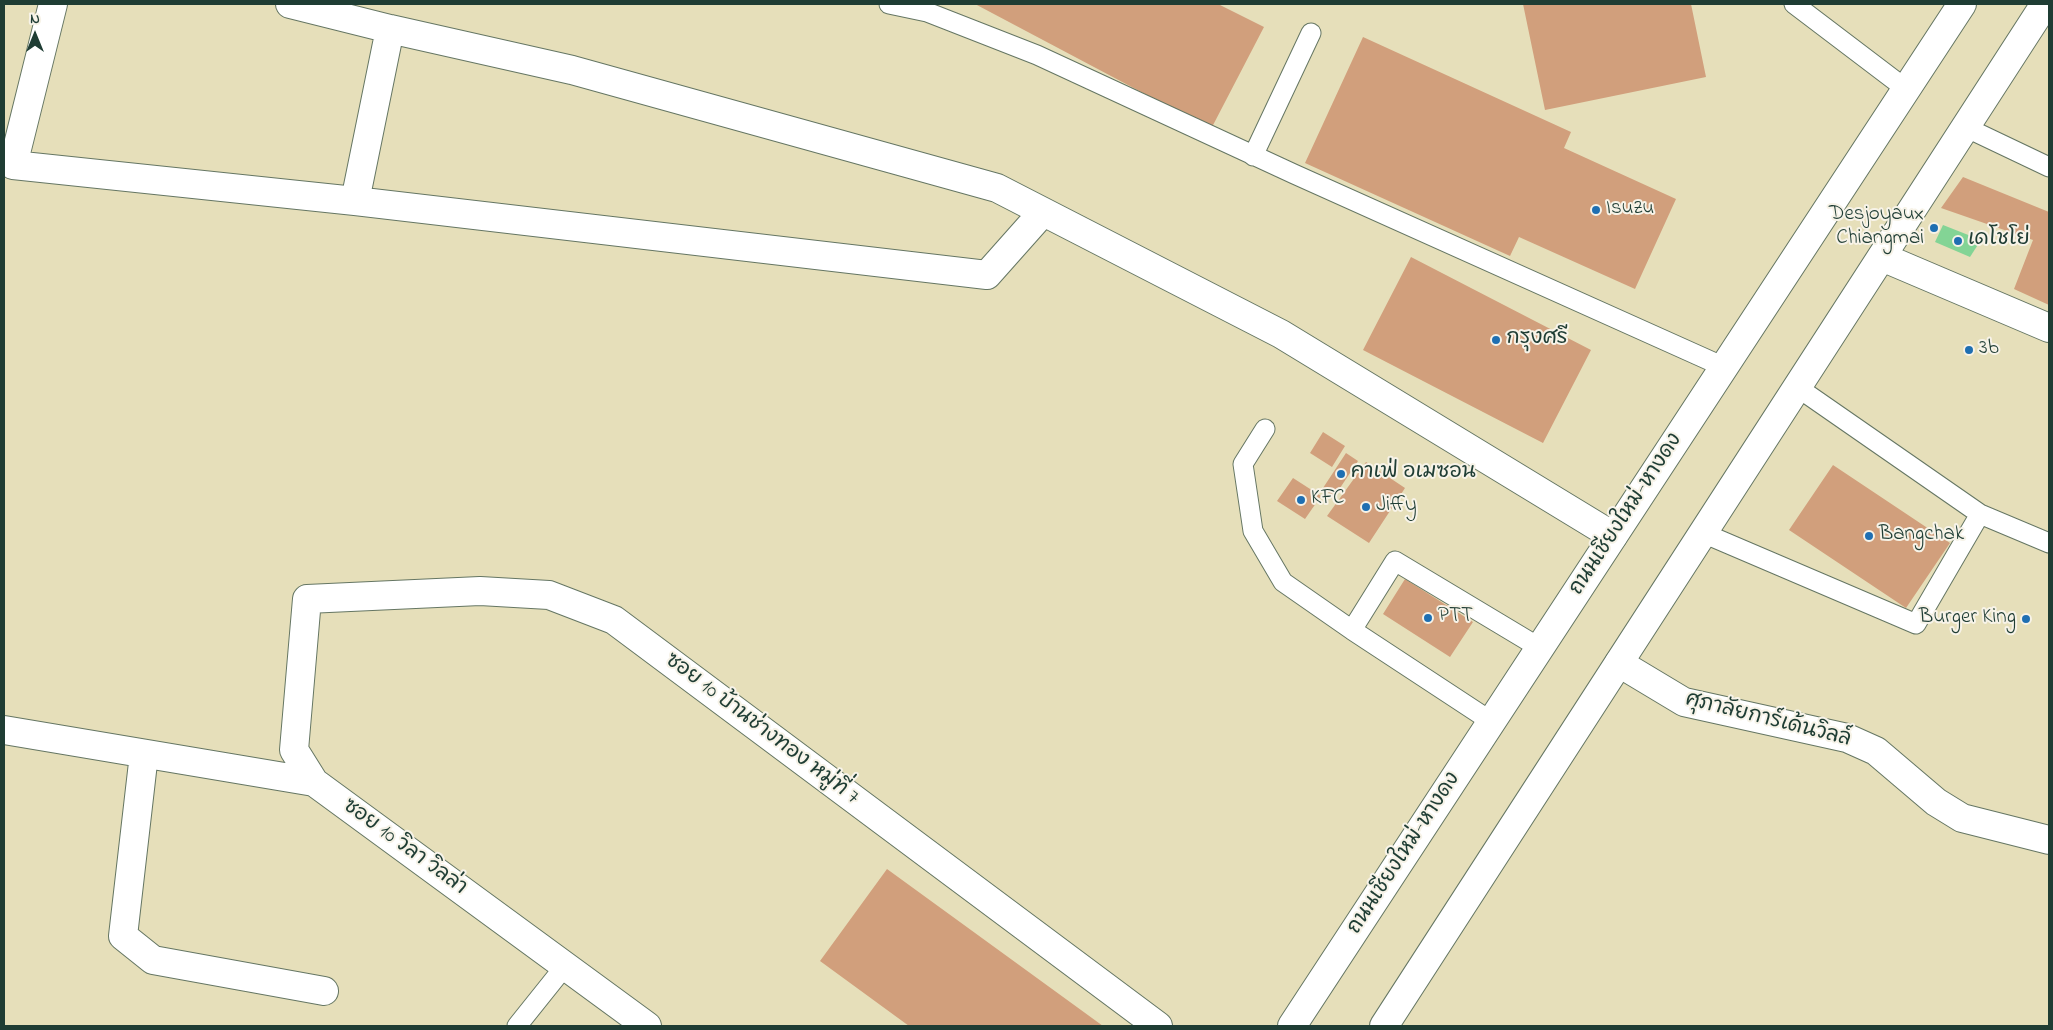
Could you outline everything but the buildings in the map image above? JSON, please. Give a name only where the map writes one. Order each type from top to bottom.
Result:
[{"type":"street","points":[[53,4],[13,165],[355,201],[987,275],[1044,212]]},
{"type":"street","points":[[290,4],[390,30],[572,70],[997,188],[1282,334],[1613,536]]},
{"type":"street","name":"ถนนเชียงใหม่-หางดง","points":[[1292,1026],[1962,4]]},
{"type":"street","points":[[1384,1026],[1965,127],[2046,7]]},
{"type":"street","points":[[355,201],[390,30]]},
{"type":"street","points":[[1882,257],[2049,328]]},
{"type":"street","name":"ซอย 10 บ้านช่างทอง หมู่ที่ 7","points":[[306,599],[480,591],[549,596],[614,620],[1158,1026]]},
{"type":"street","name":"ซอย 10 วิลา วิลล่า","points":[[306,599],[294,750],[314,782],[647,1026]]},
{"type":"street","name":"ศุภาลัยการ์เด้นวิลล์","points":[[1619,664],[1684,702],[1847,738],[1876,751],[1936,802],[1962,818],[2049,840]]},
{"type":"street","points":[[4,730],[314,782]]},
{"type":"street","points":[[144,754],[122,936],[153,960],[324,991]]},
{"type":"lane","points":[[889,4],[927,12],[1037,55],[1253,156],[1724,367]]},
{"type":"lane","points":[[1794,4],[1906,89]]},
{"type":"lane","points":[[1253,156],[1311,33]]},
{"type":"lane","points":[[1965,127],[2049,167]]},
{"type":"lane","points":[[1797,387],[1980,514],[2049,542]]},
{"type":"lane","points":[[1265,429],[1243,464],[1253,531],[1283,582],[1492,722]]},
{"type":"lane","points":[[1703,533],[1916,624],[1980,514]]},
{"type":"lane","points":[[1352,630],[1395,561],[1540,648]]},
{"type":"lane","points":[[517,1026],[565,966]]},
{"type":"green space","name":"เดโชโย่","points":[[1943,225],[1981,240],[1970,257],[1935,242]]},
{"type":"place","name":"Isuzu","points":[[1596,210]]},
{"type":"place","name":"Desjoyaux Chiangmai","points":[[1934,228]]},
{"type":"place","name":"เดโชโย่","points":[[1958,241]]},
{"type":"place","name":"กรุงศรี","points":[[1496,340]]},
{"type":"place","name":"3b","points":[[1969,350]]},
{"type":"place","name":"คาเฟ่ อเมซอน","points":[[1341,474]]},
{"type":"place","name":"KFC","points":[[1301,500]]},
{"type":"place","name":"Jiffy","points":[[1366,507]]},
{"type":"place","name":"Bangchak","points":[[1869,536]]},
{"type":"place","name":"PTT","points":[[1428,618]]},
{"type":"place","name":"Burger King","points":[[2026,619]]}]
